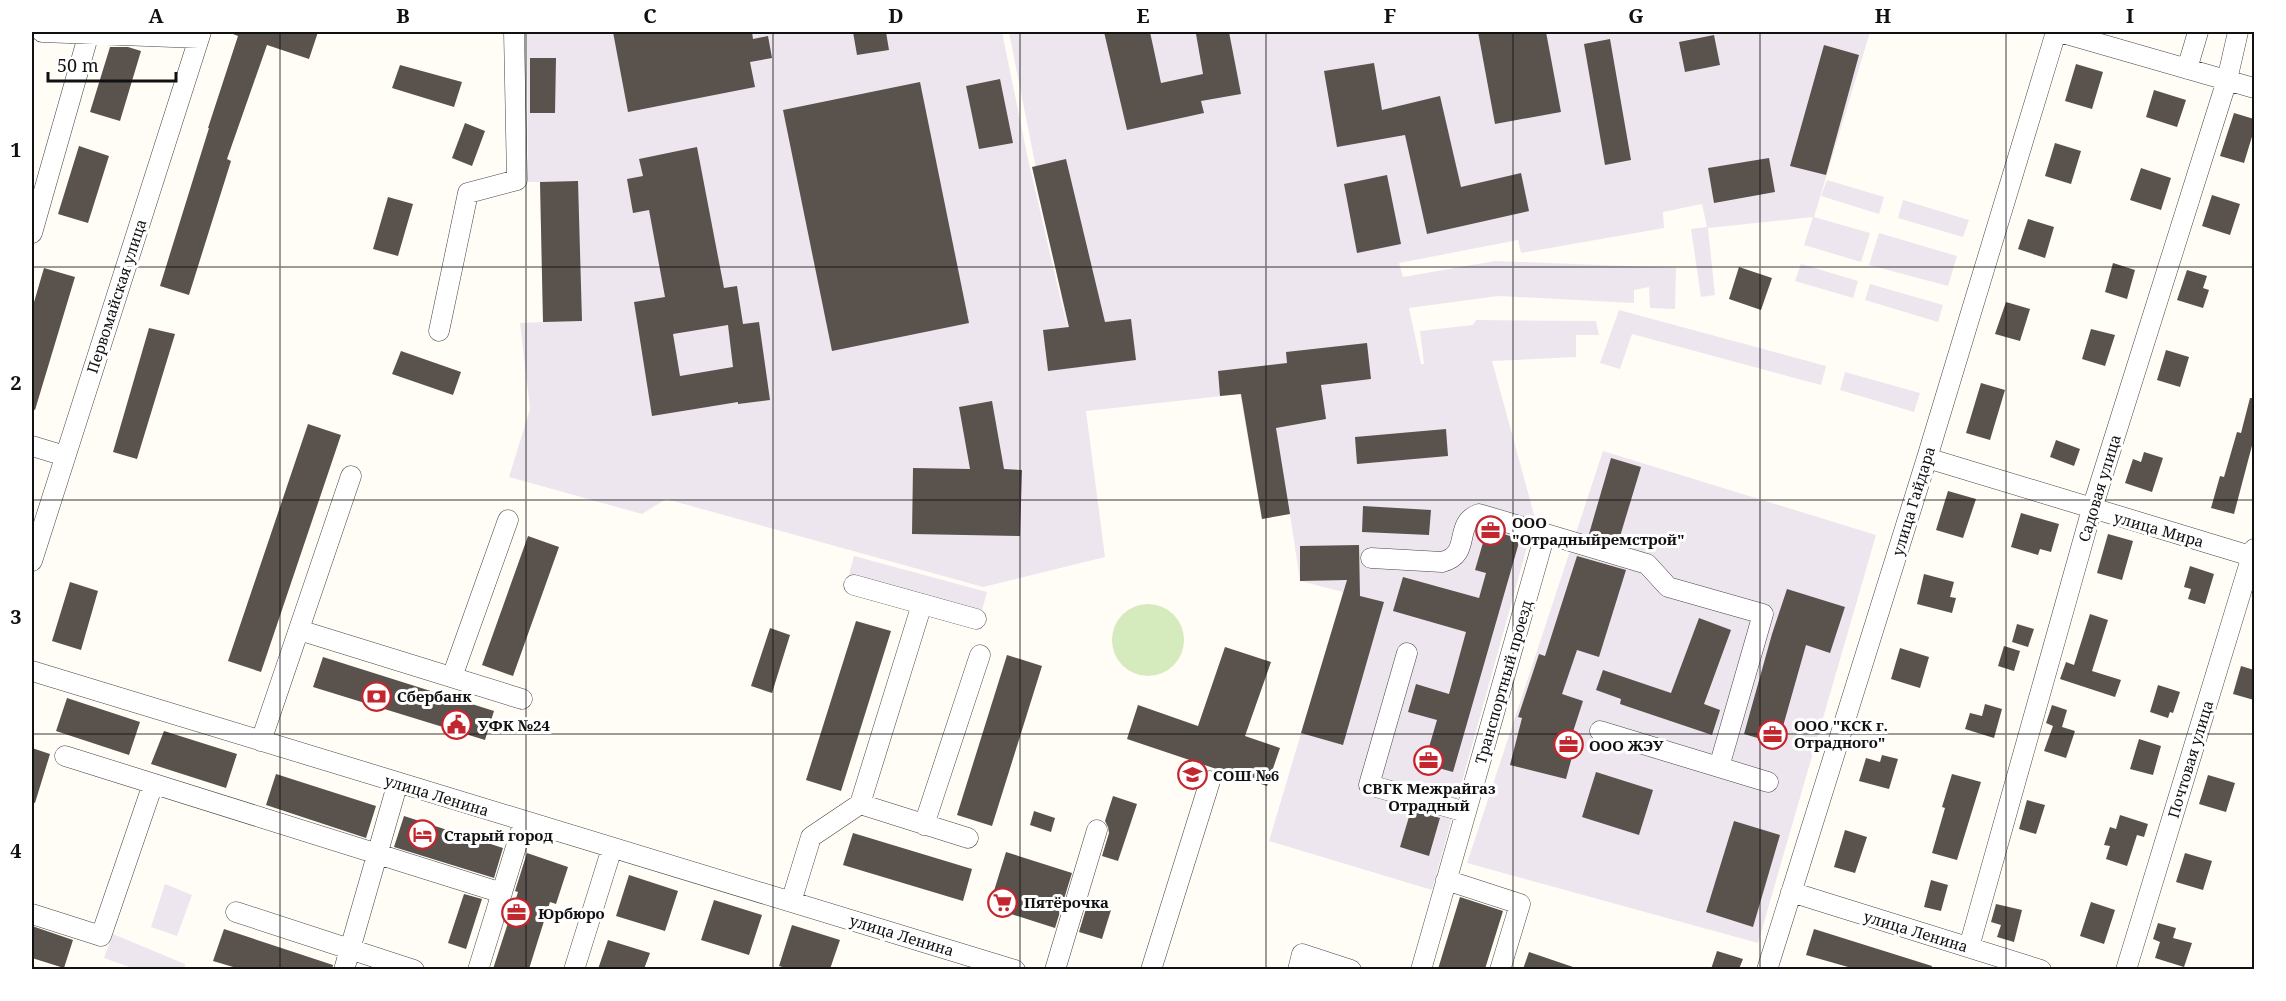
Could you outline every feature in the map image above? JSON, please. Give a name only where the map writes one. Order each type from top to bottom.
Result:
[{"type":"street","points":[[42,32],[200,35]]},
{"type":"street","points":[[439,331],[468,193],[517,180],[514,32]]},
{"type":"street","points":[[2057,32],[2254,88]]},
{"type":"street","name":"улица Гайдара","points":[[1767,969],[2057,32]]},
{"type":"street","points":[[2187,69],[2198,32]]},
{"type":"street","name":"Садовая улица","points":[[1969,947],[2092,509],[2227,80],[2238,32]]},
{"type":"street","points":[[32,233],[89,33]]},
{"type":"street","name":"Первомайская улица","points":[[32,561],[200,35]]},
{"type":"street","points":[[32,446],[65,456]]},
{"type":"street","name":"улица Мира","points":[[1926,458],[2092,509],[2254,554]]},
{"type":"street","points":[[261,741],[351,477]]},
{"type":"street","points":[[1371,558],[1442,562],[1453,560],[1458,553],[1465,524],[1470,517],[1479,513],[1647,564],[1668,587],[1762,614],[1719,767]]},
{"type":"street","points":[[452,677],[508,520]]},
{"type":"street","name":"Транспортный проезд","points":[[1421,969],[1545,534]]},
{"type":"street","name":"Почтовая улица","points":[[2126,969],[2254,554]]},
{"type":"street","points":[[854,585],[976,620]]},
{"type":"street","points":[[791,902],[811,837],[860,804],[922,604]]},
{"type":"street","points":[[299,630],[522,699]]},
{"type":"street","points":[[1407,653],[1369,785],[1466,812]]},
{"type":"street","points":[[924,825],[980,655]]},
{"type":"street","name":"улица Ленина","points":[[32,671],[1016,969]]},
{"type":"street","points":[[1600,731],[1768,782]]},
{"type":"street","points":[[65,756],[502,893]]},
{"type":"street","points":[[1151,969],[1210,781]]},
{"type":"street","points":[[344,969],[398,783]]},
{"type":"street","points":[[32,914],[101,936],[153,784]]},
{"type":"street","points":[[860,804],[968,838]]},
{"type":"street","points":[[478,969],[524,821]]},
{"type":"street","points":[[1055,969],[1097,830]]},
{"type":"street","points":[[574,969],[612,848]]},
{"type":"street","points":[[1446,880],[1520,904],[1500,969]]},
{"type":"street","name":"улица Ленина","points":[[1791,892],[2041,969]]},
{"type":"street","points":[[236,912],[414,969]]},
{"type":"street","points":[[1298,969],[1302,954],[1352,969]]},
{"type":"shaded area","points":[[527,32],[1002,32],[1028,159],[1069,335],[1009,32],[1870,32],[1814,217],[1870,233],[1861,262],[1804,245],[1813,217],[1708,228],[1715,295],[1701,297],[1691,229],[1707,227],[1702,204],[1663,212],[1664,228],[1521,253],[1518,240],[1399,263],[1403,277],[1495,261],[1676,268],[1675,309],[1650,308],[1649,287],[1634,290],[1634,303],[1498,296],[1409,308],[1421,364],[1424,364],[1420,331],[1473,325],[1476,320],[1596,321],[1599,335],[1576,335],[1576,357],[1492,361],[1535,518],[1432,890],[1269,841],[1343,592],[1300,581],[1290,514],[1262,519],[1240,394],[1086,411],[1105,557],[983,587],[666,499],[642,514],[509,477],[530,409],[520,323],[543,322],[540,182],[528,182]]},
{"type":"shaded area","points":[[1827,180],[1884,197],[1879,214],[1821,196]]},
{"type":"shaded area","points":[[1903,200],[1969,220],[1963,237],[1898,218]]},
{"type":"shaded area","points":[[1879,233],[1957,256],[1948,286],[1869,265]]},
{"type":"shaded area","points":[[1801,264],[1858,281],[1853,298],[1795,281]]},
{"type":"shaded area","points":[[1870,284],[1943,305],[1938,322],[1865,300]]},
{"type":"shaded area","points":[[1619,310],[1826,366],[1821,385],[1632,334],[1620,369],[1600,363]]},
{"type":"shaded area","points":[[1845,372],[1920,393],[1914,412],[1840,390]]},
{"type":"shaded area","points":[[1603,451],[1876,535],[1758,943],[1467,863]]},
{"type":"shaded area","points":[[854,556],[987,592],[982,610],[849,574]]},
{"type":"shaded area","points":[[165,884],[192,895],[177,936],[151,927]]},
{"type":"shaded area","points":[[113,934],[185,964],[184,969],[135,969],[104,958]]},
{"type":"green space","points":[[1148,604],[1168,610],[1178,620],[1184,640],[1178,660],[1168,670],[1148,676],[1128,670],[1118,660],[1112,640],[1118,620],[1128,610]]},
{"type":"building","points":[[234,32],[318,32],[309,59],[267,45],[227,159],[231,161],[189,295],[160,286],[238,36],[233,34]]},
{"type":"building","points":[[613,32],[752,32],[753,39],[768,36],[772,58],[750,62],[755,87],[628,112]]},
{"type":"building","points":[[853,32],[886,32],[889,50],[857,55]]},
{"type":"building","points":[[1104,32],[1150,32],[1161,83],[1203,74],[1196,34],[1229,32],[1241,94],[1201,101],[1204,113],[1127,130]]},
{"type":"building","points":[[1478,32],[1546,32],[1561,112],[1495,124]]},
{"type":"building","points":[[1714,35],[1720,65],[1685,72],[1679,42]]},
{"type":"building","points":[[1610,39],[1631,160],[1605,165],[1584,44]]},
{"type":"building","points":[[1824,45],[1859,55],[1826,175],[1790,166]]},
{"type":"building","points":[[110,47],[128,47],[141,51],[120,121],[90,112]]},
{"type":"building","points":[[530,58],[556,58],[555,113],[530,113]]},
{"type":"building","points":[[1374,63],[1382,110],[1440,96],[1461,187],[1521,173],[1529,211],[1427,234],[1405,135],[1337,147],[1324,71]]},
{"type":"building","points":[[2076,64],[2103,72],[2092,109],[2065,101]]},
{"type":"building","points":[[400,65],[462,82],[454,107],[392,88]]},
{"type":"building","points":[[1000,79],[1013,143],[979,149],[966,86]]},
{"type":"building","points":[[920,82],[969,323],[832,351],[783,110]]},
{"type":"building","points":[[2154,90],[2186,100],[2177,127],[2146,117]]},
{"type":"building","points":[[2234,113],[2254,119],[2254,130],[2244,163],[2220,156]]},
{"type":"building","points":[[465,123],[485,131],[472,166],[452,158]]},
{"type":"building","points":[[2055,143],[2081,151],[2071,184],[2045,176]]},
{"type":"building","points":[[79,146],[109,156],[88,223],[58,214]]},
{"type":"building","points":[[697,147],[724,288],[737,286],[743,324],[759,322],[770,400],[738,404],[738,402],[652,416],[634,302],[665,297],[649,210],[633,213],[627,179],[643,176],[639,159]],"holes":[[[728,325],[733,367],[680,376],[673,334]]]},
{"type":"building","points":[[1769,158],[1775,192],[1714,203],[1708,168]]},
{"type":"building","points":[[1066,159],[1105,322],[1131,319],[1136,360],[1048,371],[1043,330],[1069,327],[1032,167]]},
{"type":"building","points":[[2141,168],[2171,178],[2161,210],[2130,200]]},
{"type":"building","points":[[1387,175],[1401,244],[1357,253],[1344,184]]},
{"type":"building","points":[[578,181],[582,321],[543,322],[540,182]]},
{"type":"building","points":[[2212,195],[2240,204],[2230,235],[2202,226]]},
{"type":"building","points":[[388,197],[413,204],[398,256],[373,249]]},
{"type":"building","points":[[2028,219],[2054,227],[2045,258],[2018,249]]},
{"type":"building","points":[[2113,263],[2135,270],[2127,299],[2105,292]]},
{"type":"building","points":[[1739,267],[1772,278],[1761,310],[1729,299]]},
{"type":"building","points":[[44,268],[75,277],[35,410],[32,409],[32,309]]},
{"type":"building","points":[[2187,270],[2207,276],[2203,288],[2209,290],[2203,308],[2177,300]]},
{"type":"building","points":[[2006,302],[2030,309],[2020,341],[1995,334]]},
{"type":"building","points":[[149,328],[175,334],[137,459],[113,452]]},
{"type":"building","points":[[2091,329],[2115,335],[2105,366],[2082,359]]},
{"type":"building","points":[[1367,343],[1371,379],[1321,385],[1326,419],[1276,428],[1290,514],[1262,519],[1241,394],[1220,396],[1218,371],[1287,363],[1286,352]]},
{"type":"building","points":[[2166,350],[2189,357],[2180,387],[2157,380]]},
{"type":"building","points":[[401,351],[461,372],[453,395],[392,374]]},
{"type":"building","points":[[1981,383],[2005,390],[1990,440],[1966,433]]},
{"type":"building","points":[[2250,398],[2254,398],[2254,438],[2234,514],[2211,508],[2220,476],[2224,477],[2237,432],[2241,433]]},
{"type":"building","points":[[992,401],[1004,469],[1022,470],[1020,536],[912,534],[913,468],[970,469],[959,407]]},
{"type":"building","points":[[308,424],[341,435],[261,672],[228,661]]},
{"type":"building","points":[[1446,429],[1448,456],[1357,464],[1355,437]]},
{"type":"building","points":[[2056,440],[2080,449],[2074,466],[2050,457]]},
{"type":"building","points":[[2144,452],[2163,458],[2152,492],[2125,483],[2133,459],[2141,462]]},
{"type":"building","points":[[1611,458],[1641,467],[1618,543],[1589,534]]},
{"type":"building","points":[[1948,491],[1976,499],[1963,538],[1936,530]]},
{"type":"building","points":[[1363,506],[1431,510],[1429,535],[1362,532]]},
{"type":"building","points":[[2021,513],[2059,524],[2051,552],[2040,549],[2038,555],[2011,547]]},
{"type":"building","points":[[1487,529],[1520,539],[1453,772],[1424,764],[1437,720],[1408,712],[1416,684],[1449,694],[1466,632],[1393,611],[1403,577],[1479,598],[1486,573],[1475,570]]},
{"type":"building","points":[[2108,534],[2133,541],[2122,580],[2097,573]]},
{"type":"building","points":[[528,536],[559,547],[513,676],[482,665]]},
{"type":"building","points":[[1359,545],[1360,596],[1384,602],[1343,745],[1301,733],[1347,580],[1300,581],[1300,546]]},
{"type":"building","points":[[1577,556],[1626,570],[1599,657],[1577,650],[1562,694],[1583,701],[1570,741],[1576,742],[1566,779],[1510,765],[1522,718],[1518,717],[1539,654],[1545,656]]},
{"type":"building","points":[[2190,566],[2214,574],[2205,604],[2188,599],[2191,589],[2184,587]]},
{"type":"building","points":[[1924,574],[1954,582],[1950,597],[1956,598],[1952,613],[1917,604]]},
{"type":"building","points":[[70,582],[98,591],[81,650],[52,641]]},
{"type":"building","points":[[1787,589],[1845,607],[1830,653],[1806,645],[1778,744],[1744,734]]},
{"type":"building","points":[[2090,614],[2108,620],[2092,671],[2121,680],[2115,697],[2060,679],[2066,662],[2074,665]]},
{"type":"building","points":[[1699,618],[1731,630],[1704,704],[1720,710],[1712,735],[1620,704],[1621,699],[1596,690],[1603,670],[1671,693]]},
{"type":"building","points":[[856,621],[891,631],[841,791],[806,780]]},
{"type":"building","points":[[2017,624],[2034,629],[2028,647],[2012,642]]},
{"type":"building","points":[[770,628],[790,635],[772,693],[751,686]]},
{"type":"building","points":[[2004,646],[2020,651],[2014,671],[1998,666]]},
{"type":"building","points":[[1225,647],[1271,662],[1245,736],[1280,748],[1267,786],[1127,739],[1138,705],[1198,726]]},
{"type":"building","points":[[1900,648],[1929,657],[1920,688],[1891,679]]},
{"type":"building","points":[[1007,655],[1042,666],[992,826],[957,815]]},
{"type":"building","points":[[323,657],[494,711],[485,740],[313,687]]},
{"type":"building","points":[[2241,666],[2254,670],[2254,700],[2233,694]]},
{"type":"building","points":[[2158,685],[2180,692],[2173,713],[2170,712],[2168,718],[2150,712]]},
{"type":"building","points":[[67,698],[140,722],[129,755],[56,731]]},
{"type":"building","points":[[1985,704],[2002,709],[1994,738],[1965,729],[1970,713],[1982,716]]},
{"type":"building","points":[[2052,705],[2067,710],[2062,727],[2075,731],[2066,758],[2044,751],[2053,726],[2046,723]]},
{"type":"building","points":[[164,731],[237,754],[226,788],[151,764]]},
{"type":"building","points":[[2139,739],[2161,746],[2153,775],[2130,769]]},
{"type":"building","points":[[32,748],[50,754],[35,803],[32,802]]},
{"type":"building","points":[[1882,755],[1898,759],[1889,789],[1859,781],[1866,758],[1880,762]]},
{"type":"building","points":[[1596,772],[1653,790],[1639,835],[1582,817]]},
{"type":"building","points":[[276,774],[376,806],[366,838],[266,805]]},
{"type":"building","points":[[1952,774],[1981,782],[1957,860],[1932,853]]},
{"type":"building","points":[[2208,775],[2235,783],[2226,812],[2199,804]]},
{"type":"building","points":[[1113,796],[1137,804],[1118,861],[1102,856],[1109,833],[1105,821]]},
{"type":"building","points":[[2027,800],[2045,805],[2036,834],[2019,829]]},
{"type":"building","points":[[1411,810],[1440,818],[1429,856],[1400,847]]},
{"type":"building","points":[[1034,811],[1055,818],[1051,832],[1030,825]]},
{"type":"building","points":[[2120,815],[2148,824],[2144,837],[2137,835],[2127,866],[2106,859],[2110,846],[2104,845],[2110,827],[2116,829]]},
{"type":"building","points":[[404,816],[503,848],[494,878],[394,847]]},
{"type":"building","points":[[1734,821],[1780,835],[1753,927],[1706,912]]},
{"type":"building","points":[[1845,830],[1867,837],[1855,873],[1834,867]]},
{"type":"building","points":[[853,833],[972,869],[963,901],[843,865]]},
{"type":"building","points":[[1006,852],[1072,873],[1055,928],[989,907]]},
{"type":"building","points":[[527,853],[568,867],[556,904],[550,902],[529,969],[493,969],[518,892],[515,891]]},
{"type":"building","points":[[2185,853],[2212,861],[2203,890],[2176,882]]},
{"type":"building","points":[[629,875],[678,891],[665,931],[616,916]]},
{"type":"building","points":[[1931,880],[1948,885],[1941,911],[1924,907]]},
{"type":"building","points":[[464,894],[482,899],[466,949],[448,943]]},
{"type":"building","points":[[1460,897],[1503,911],[1485,969],[1438,969]]},
{"type":"building","points":[[714,900],[762,915],[749,955],[701,940]]},
{"type":"building","points":[[1088,902],[1111,910],[1102,939],[1079,932]]},
{"type":"building","points":[[2091,902],[2115,910],[2104,944],[2080,936]]},
{"type":"building","points":[[1996,904],[2022,910],[2014,942],[1997,937],[2001,925],[1991,922]]},
{"type":"building","points":[[2158,923],[2176,928],[2173,938],[2192,943],[2184,967],[2155,958],[2160,942],[2153,939]]},
{"type":"building","points":[[792,925],[840,940],[830,969],[790,969],[779,966]]},
{"type":"building","points":[[32,926],[73,940],[64,968],[32,958]]},
{"type":"building","points":[[224,929],[333,965],[332,969],[240,969],[213,961]]},
{"type":"building","points":[[1814,929],[1932,966],[1931,969],[1855,969],[1806,955]]},
{"type":"building","points":[[608,940],[650,953],[644,969],[598,969]]},
{"type":"building","points":[[1717,951],[1743,959],[1739,969],[1711,969]]},
{"type":"building","points":[[1529,952],[1573,967],[1572,969],[1523,969]]},
{"type":"place","name":"ООО \"Отрадныйремстрой\"","points":[[1491,531]]},
{"type":"place","name":"Сбербанк","points":[[376,696]]},
{"type":"place","name":"УФК №24","points":[[457,725]]},
{"type":"place","name":"ООО \"КСК г. Отрадного\"","points":[[1773,734]]},
{"type":"place","name":"ООО ЖЭУ","points":[[1568,745]]},
{"type":"place","name":"СВГК Межрайгаз Отрадный","points":[[1429,761]]},
{"type":"place","name":"СОШ №6","points":[[1192,775]]},
{"type":"place","name":"Старый город","points":[[423,835]]},
{"type":"place","name":"Пятёрочка","points":[[1003,902]]},
{"type":"place","name":"Юрбюро","points":[[517,913]]}]
